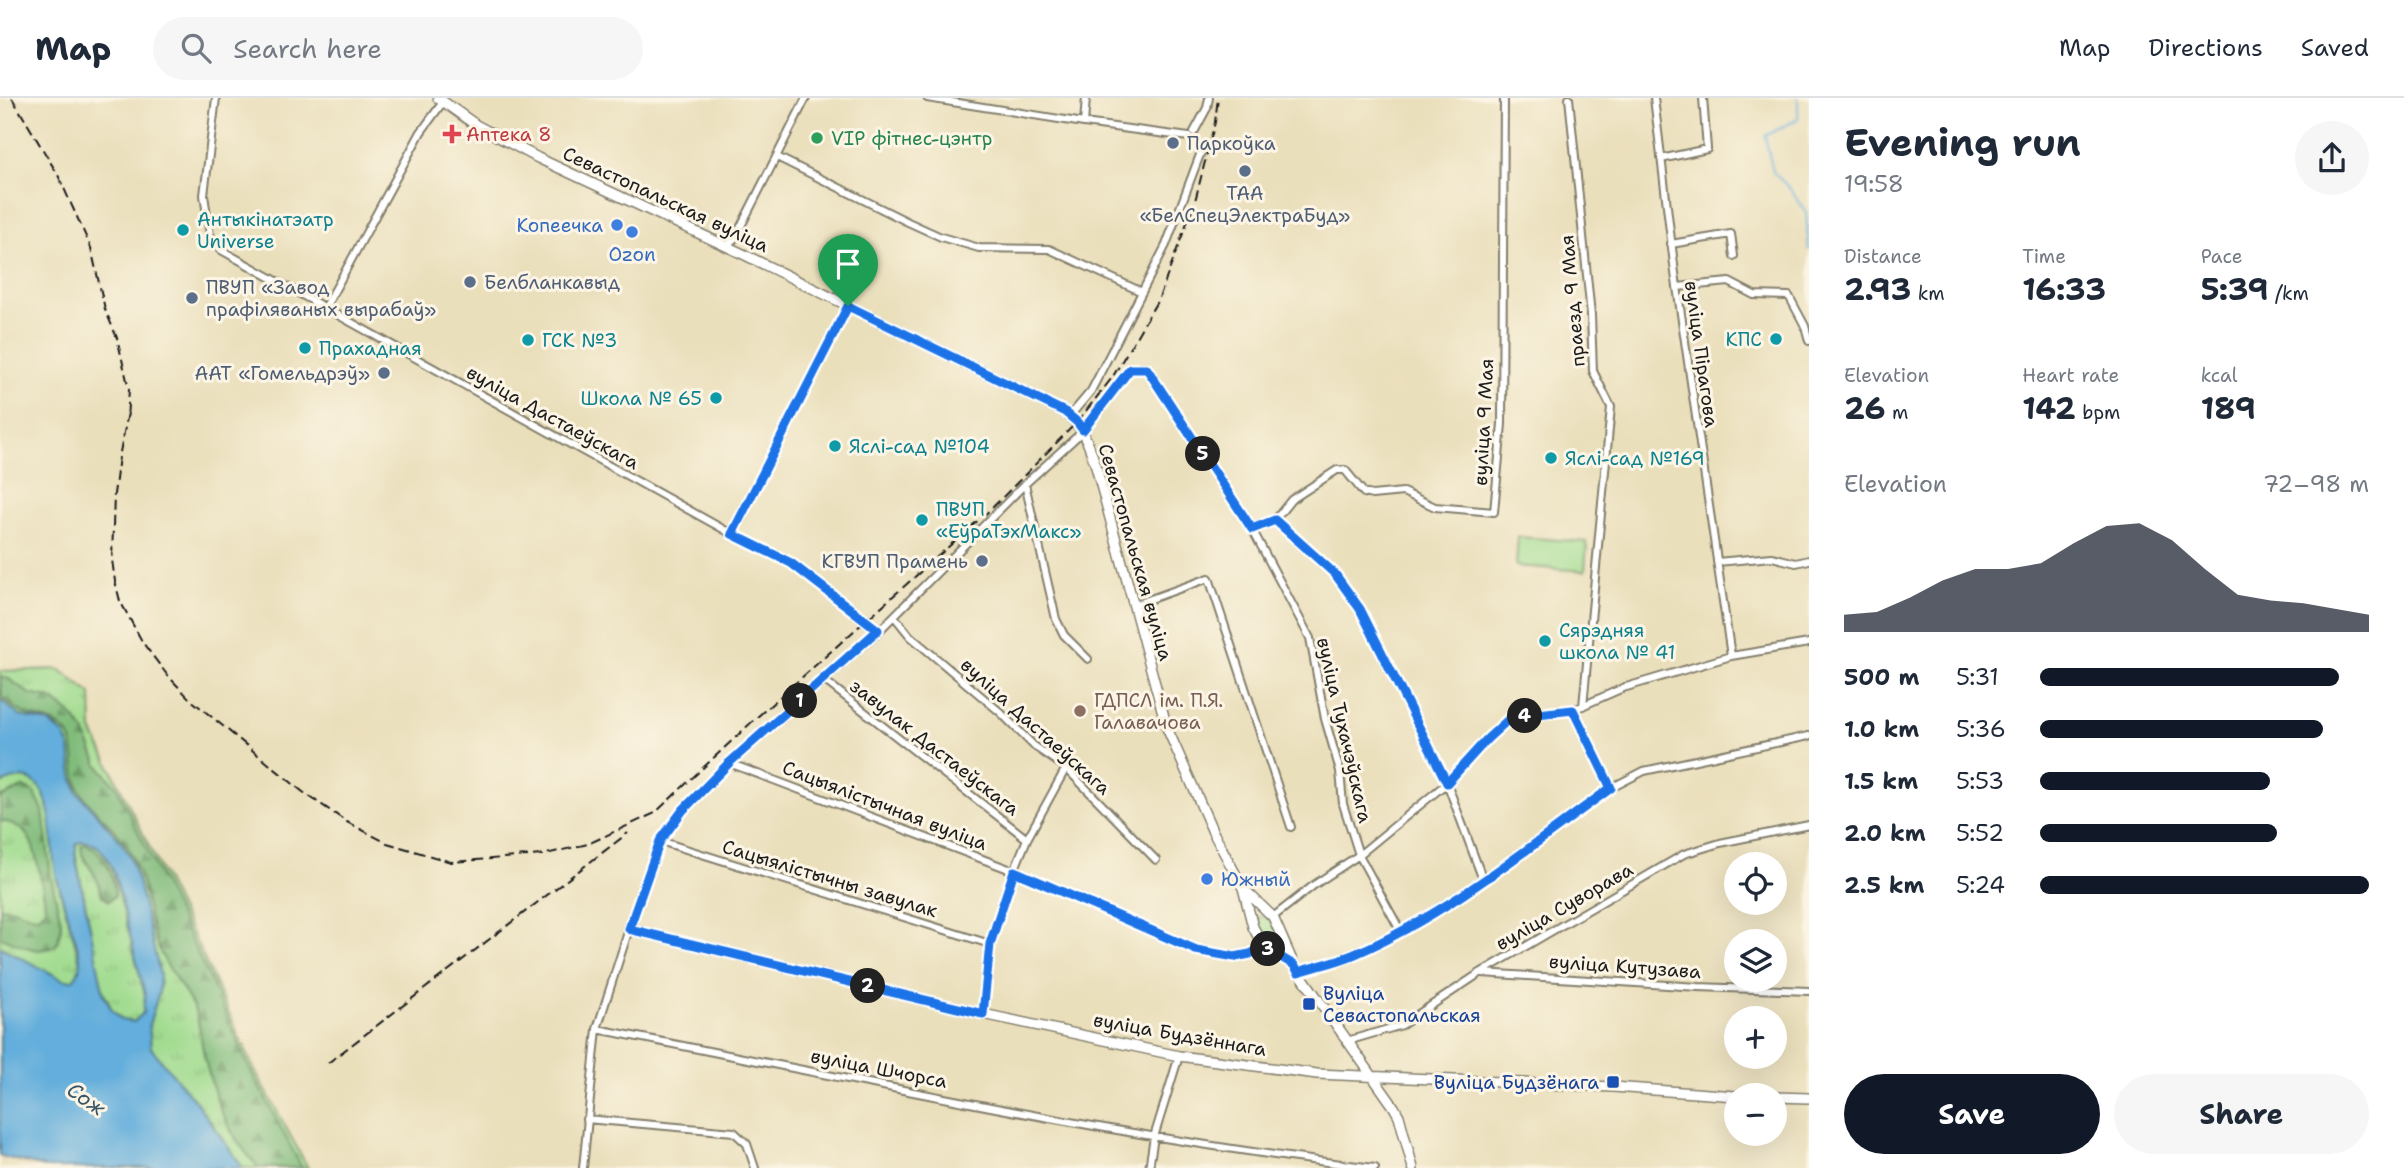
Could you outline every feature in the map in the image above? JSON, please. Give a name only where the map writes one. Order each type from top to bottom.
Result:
[{"type":"street","name":"вуліца Дастаеўскага","points":[[216,98],[204,195],[210,235],[220,250],[732,534],[791,563],[877,632]]},
{"type":"street","points":[[726,247],[735,238],[806,98]]},
{"type":"street","points":[[927,98],[1084,123],[1192,134],[1207,108],[1209,98]]},
{"type":"street","points":[[1084,123],[1086,98]]},
{"type":"street","name":"вуліца 9 Мая","points":[[1252,529],[1275,520],[1291,500],[1337,470],[1345,470],[1364,493],[1371,495],[1402,492],[1435,507],[1494,512],[1502,425],[1504,98]]},
{"type":"street","name":"праезд 9 Мая","points":[[1569,98],[1591,315],[1593,371],[1611,407],[1583,706]]},
{"type":"street","name":"вуліца Пірагова","points":[[1654,98],[1671,244],[1731,656]]},
{"type":"street","points":[[1661,159],[1707,149],[1703,98]]},
{"type":"street","points":[[325,308],[440,100]]},
{"type":"street","name":"Севастопальская вуліца","points":[[440,100],[476,125],[538,158],[848,306],[1070,416],[1083,430],[1095,463],[1167,729],[1242,888],[1253,928],[1264,947],[1296,969]]},
{"type":"street","points":[[1070,416],[1091,391],[1166,244],[1201,152]]},
{"type":"street","points":[[777,157],[941,237],[979,248],[1049,249],[1142,292]]},
{"type":"street","points":[[1671,244],[1731,234],[1734,256]]},
{"type":"street","points":[[1677,287],[1729,282],[1754,295],[1789,296],[1807,325],[1809,341]]},
{"type":"street","points":[[732,534],[848,306]]},
{"type":"street","name":"вуліца Тухачэўскага","points":[[1083,430],[1130,369],[1147,369],[1252,529],[1310,638],[1325,719],[1340,771],[1343,804],[1359,855],[1401,932]]},
{"type":"street","points":[[583,1168],[597,1029],[660,841],[683,810],[729,763],[877,632],[1083,430]]},
{"type":"street","points":[[1025,484],[1056,619],[1064,635],[1088,659]]},
{"type":"street","points":[[1275,520],[1335,574],[1360,609],[1447,783],[1483,880]]},
{"type":"street","points":[[1717,562],[1772,556],[1796,563],[1809,560]]},
{"type":"street","points":[[1133,605],[1209,578],[1291,827]]},
{"type":"street","name":"вуліца Дастаеўскага","points":[[894,616],[910,636],[1000,712],[1034,746],[1066,768],[1156,860]]},
{"type":"street","points":[[1253,928],[1258,915],[1271,916],[1359,855],[1447,783],[1511,717],[1573,710],[1623,688],[1731,656],[1809,643]]},
{"type":"street","name":"завулак Дастаеўскага","points":[[824,680],[1027,839]]},
{"type":"street","points":[[1573,710],[1611,788]]},
{"type":"street","points":[[1296,969],[1353,955],[1401,932],[1483,880],[1611,788],[1644,771],[1809,736]]},
{"type":"street","name":"Сацыялістычная вуліца","points":[[729,763],[1014,871],[1196,950],[1235,957],[1264,947]]},
{"type":"street","points":[[983,1014],[990,944],[1014,871],[1027,839],[1066,768]]},
{"type":"street","name":"вуліца Суворава","points":[[1347,1041],[1402,1025],[1480,973],[1684,854],[1720,843],[1809,825]]},
{"type":"street","name":"Сацыялістычны завулак","points":[[660,841],[990,944]]},
{"type":"street","name":"Севастопальская вуліца","points":[[1242,888],[1271,916],[1296,969],[1373,1075],[1399,1116],[1413,1168]]},
{"type":"street","name":"вуліца Будзённага","points":[[629,929],[983,1014],[1180,1056],[1317,1074],[1724,1095]]},
{"type":"street","points":[[1264,947],[1279,947],[1282,936]]},
{"type":"street","name":"вуліца Кутузава","points":[[1480,973],[1698,987],[1809,990]]},
{"type":"street","name":"вуліца Шчорса","points":[[597,1029],[1154,1137],[1280,1157],[1375,1168]]},
{"type":"street","points":[[1149,1168],[1154,1137],[1180,1056]]},
{"type":"street","points":[[1787,1097],[1809,1098]]},
{"type":"street","points":[[586,1119],[734,1132],[747,1144],[755,1168]]},
{"type":"green space","points":[[1518,537],[1587,542],[1585,571],[1516,566]]},
{"type":"green space","points":[[59,669],[91,694],[92,730],[200,950],[254,1069],[308,1168],[243,1168],[208,1118],[151,1048],[149,1025],[159,992],[160,975],[133,862],[121,842],[78,793],[58,728],[47,722],[20,716],[0,700],[0,671]]},
{"type":"green space","points":[[0,677],[9,679],[30,694],[50,698],[70,713],[84,731],[98,765],[116,786],[208,975],[251,1071],[302,1168],[259,1168],[230,1129],[213,1087],[195,1011],[158,947],[139,873],[129,850],[118,834],[90,805],[79,788],[74,752],[66,732],[56,724],[23,713],[9,704],[2,697]]},
{"type":"green space","points":[[17,778],[36,783],[46,798],[56,873],[80,963],[78,974],[73,980],[64,980],[0,947],[0,784]]},
{"type":"green space","points":[[24,787],[35,794],[43,810],[51,877],[61,921],[57,944],[43,950],[29,948],[0,937],[0,908],[38,916],[45,909],[38,865],[30,839],[19,827],[0,821],[0,798]]},
{"type":"green space","points":[[87,841],[99,847],[112,867],[145,995],[143,1013],[134,1022],[123,1020],[112,1010],[102,988],[75,851],[77,843]]},
{"type":"green space","points":[[86,844],[103,858],[110,872],[115,895],[109,901],[102,896],[96,877],[82,855],[81,846]]},
{"type":"green space","points":[[1264,916],[1276,929],[1280,940],[1276,945],[1266,944],[1257,927],[1258,918]]},
{"type":"water","name":"Сож","points":[[0,700],[20,716],[47,722],[64,734],[70,747],[73,779],[78,793],[129,855],[138,881],[160,975],[159,992],[149,1025],[151,1048],[197,1103],[243,1168],[48,1168],[0,1156],[0,947],[64,980],[73,980],[80,966],[78,948],[56,874],[45,798],[40,788],[32,781],[18,778],[0,784]],"holes":[[[89,842],[104,853],[115,875],[145,995],[143,1013],[134,1022],[122,1020],[112,1010],[104,995],[75,855],[77,843]]]},
{"type":"waterway","points":[[1798,98],[1798,119],[1765,136],[1773,172],[1789,188],[1806,212],[1809,250]]},
{"type":"railway","points":[[12,98],[58,175],[91,248],[105,309],[117,338],[129,389],[127,420]]},
{"type":"railway","points":[[128,413],[114,494],[112,560],[115,581],[120,601],[143,643],[190,699],[303,792],[347,822],[387,843],[451,862],[542,855],[588,844],[655,813],[755,719],[991,509],[1077,422],[1112,378],[1159,298],[1195,201],[1215,122],[1218,98]]},
{"type":"railway","points":[[328,1063],[628,833]]},
{"type":"place","name":"Аптека 8","points":[[452,134]]},
{"type":"place","name":"VIP фітнес-цэнтр","points":[[817,138]]},
{"type":"place","name":"Паркоўка","points":[[1173,143]]},
{"type":"place","name":"ТАА «БелСпецЭлектраБуд»","points":[[1245,171]]},
{"type":"place","name":"Копеечка","points":[[617,225]]},
{"type":"place","name":"Антыкінатэатр Universe","points":[[183,230]]},
{"type":"place","name":"Ozon","points":[[632,232]]},
{"type":"place","name":"Белбланкавыд","points":[[470,282]]},
{"type":"place","name":"ПВУП «Завод прафіляваных вырабаў»","points":[[192,298]]},
{"type":"place","name":"КПС","points":[[1776,339]]},
{"type":"place","name":"ГСК №3","points":[[528,340]]},
{"type":"place","name":"Прахадная","points":[[305,348]]},
{"type":"place","name":"ААТ «Гомельдрэў»","points":[[384,373]]},
{"type":"place","name":"Школа № 65","points":[[716,398]]},
{"type":"place","name":"Яслі-сад №104","points":[[835,446]]},
{"type":"place","name":"Яслі-сад №169","points":[[1551,458]]},
{"type":"place","name":"ПВУП «ЕўраТэхМакс»","points":[[922,520]]},
{"type":"place","name":"КГВУП Прамень","points":[[982,561]]},
{"type":"place","name":"Сярэдняя школа № 41","points":[[1545,641]]},
{"type":"place","name":"ГДПСЛ ім. П.Я. Галавачова","points":[[1080,711]]},
{"type":"place","name":"Южный","points":[[1207,879]]},
{"type":"place","name":"Вуліца Севастопальская","points":[[1309,1004]]},
{"type":"place","name":"Вуліца Будзёнага","points":[[1613,1082]]},
{"type":"route","points":[[848,306],[1065,412],[1083,430],[1130,369],[1147,369],[1252,529],[1275,520],[1335,574],[1360,609],[1447,783],[1511,717],[1573,710],[1611,788],[1483,880],[1401,932],[1353,955],[1298,972],[1294,965],[1264,947],[1235,957],[1196,950],[1014,871],[990,944],[983,1014],[629,929],[660,841],[683,810],[729,763],[878,630],[791,563],[732,534],[848,306]]}]
